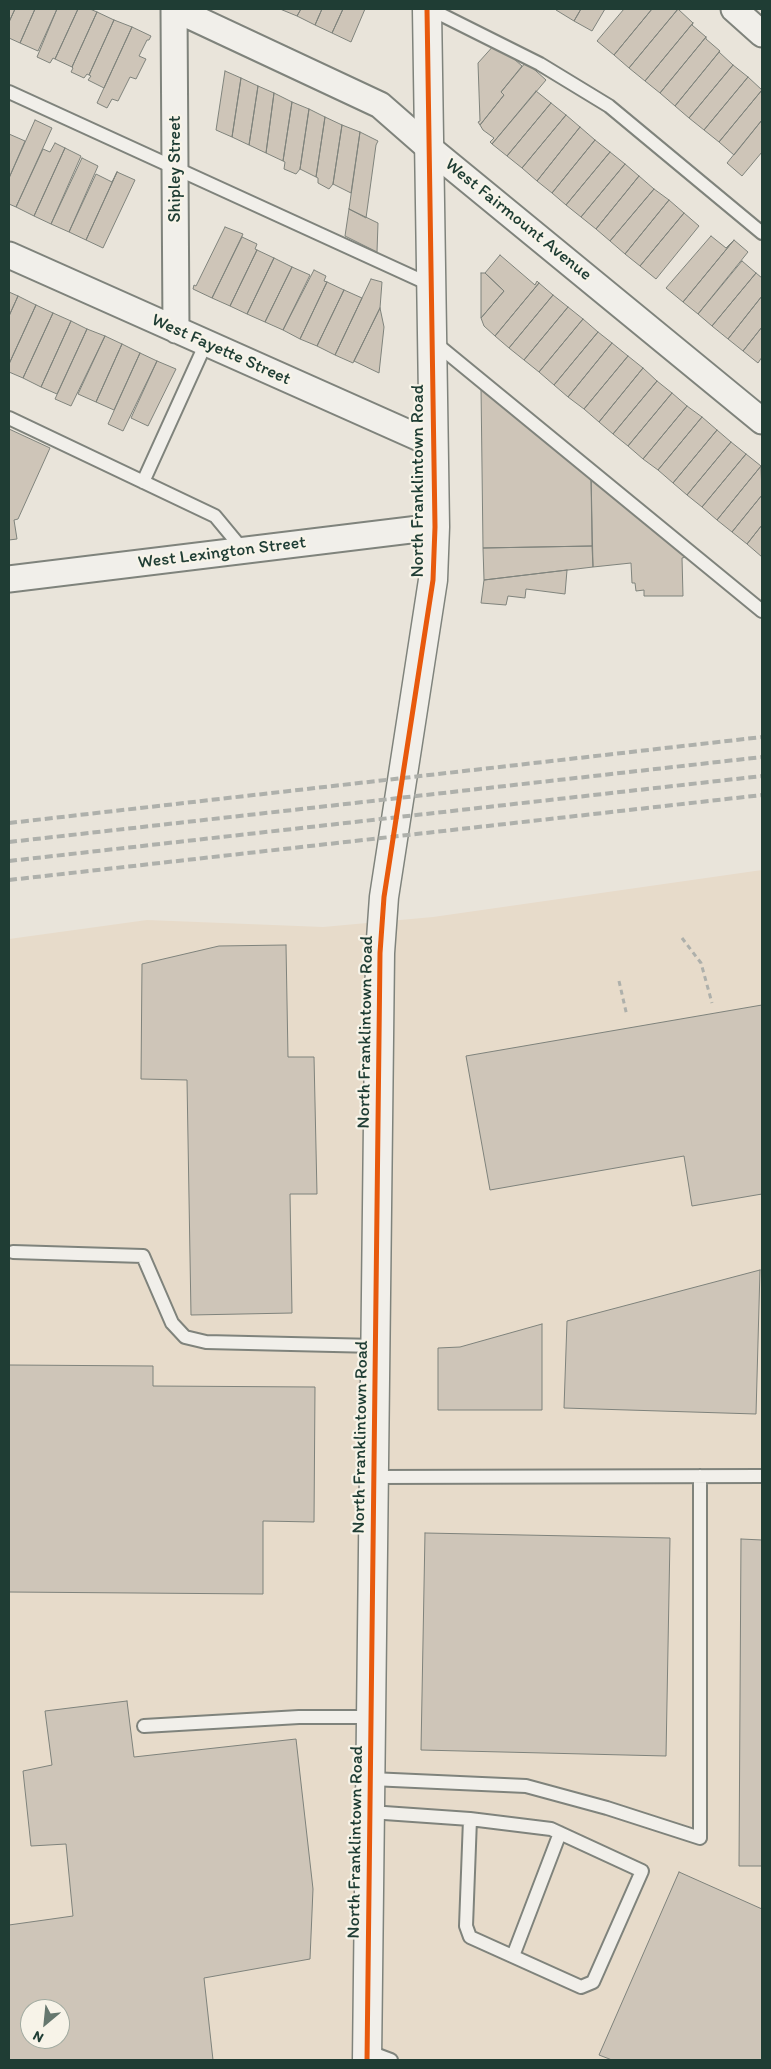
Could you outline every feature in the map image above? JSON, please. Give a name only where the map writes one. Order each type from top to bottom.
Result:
[{"type":"street","name":"West Fairmount Avenue","points":[[175,9],[380,105],[428,147],[762,421]]},
{"type":"street","name":"Shipley Street","points":[[175,9],[176,330]]},
{"type":"street","name":"North Franklintown Road","points":[[375,2057],[370,1812],[378,997],[384,897],[433,580],[435,527],[428,147],[429,9]]},
{"type":"street","points":[[734,9],[762,34]]},
{"type":"street","name":"West Fayette Street","points":[[9,255],[433,444]]},
{"type":"street","name":"West Lexington Street","points":[[9,579],[435,527]]},
{"type":"lane","points":[[429,9],[540,64],[609,106],[762,233]]},
{"type":"lane","points":[[9,92],[430,285]]},
{"type":"lane","points":[[432,340],[762,611]]},
{"type":"lane","points":[[143,482],[206,343]]},
{"type":"lane","points":[[9,418],[215,516],[244,551]]},
{"type":"lane","points":[[13,1252],[143,1256],[172,1323],[185,1337],[206,1342],[376,1346]]},
{"type":"lane","points":[[371,1778],[526,1786],[607,1808],[700,1838],[700,1476]]},
{"type":"lane","points":[[374,1477],[762,1476]]},
{"type":"lane","points":[[144,1726],[299,1717],[371,1717]]},
{"type":"lane","points":[[370,1812],[470,1819],[552,1829],[642,1871],[593,1982],[581,1986],[470,1937],[466,1926],[470,1819]]},
{"type":"lane","points":[[512,1956],[560,1833]]},
{"type":"path","points":[[682,938],[701,963],[712,1003]]},
{"type":"path","points":[[619,981],[627,1016]]},
{"type":"shaded area","points":[[762,870],[762,2060],[9,2060],[9,939],[147,920],[323,927],[433,917]]},
{"type":"building","points":[[9,9],[15,9],[9,22]]},
{"type":"building","points":[[15,9],[35,9],[20,43],[9,38],[9,22]]},
{"type":"building","points":[[35,9],[57,9],[38,51],[20,43]]},
{"type":"building","points":[[57,9],[78,9],[55,59],[53,58],[50,63],[37,57]]},
{"type":"building","points":[[78,9],[90,9],[97,12],[72,67],[55,59]]},
{"type":"building","points":[[280,9],[301,9],[297,16]]},
{"type":"building","points":[[301,9],[322,9],[315,25],[297,16]]},
{"type":"building","points":[[322,9],[343,9],[332,33],[315,25]]},
{"type":"building","points":[[343,9],[365,9],[351,42],[332,33]]},
{"type":"building","points":[[557,9],[581,9],[574,21]]},
{"type":"building","points":[[581,9],[605,9],[592,31],[574,21]]},
{"type":"building","points":[[624,9],[652,9],[614,55],[597,41]]},
{"type":"building","points":[[652,9],[678,9],[629,68],[614,55]]},
{"type":"building","points":[[678,9],[693,23],[645,81],[629,68]]},
{"type":"building","points":[[97,12],[114,20],[89,75],[87,74],[84,78],[71,72]]},
{"type":"building","points":[[114,20],[132,27],[104,88],[88,80]]},
{"type":"building","points":[[693,23],[692,25],[706,37],[660,93],[645,81]]},
{"type":"building","points":[[132,27],[151,36],[139,56],[146,59],[136,79],[130,77],[118,101],[112,99],[107,108],[97,103]]},
{"type":"building","points":[[706,37],[720,51],[675,106],[660,93]]},
{"type":"building","points":[[496,43],[522,66],[501,92],[504,95],[480,125],[478,122],[480,121],[478,63]]},
{"type":"building","points":[[719,52],[733,65],[689,118],[675,106]]},
{"type":"building","points":[[526,62],[546,80],[492,144],[490,142],[494,138],[483,130],[480,125],[504,95],[501,92]]},
{"type":"building","points":[[733,65],[748,77],[704,130],[689,118]]},
{"type":"building","points":[[225,71],[241,78],[232,137],[216,130]]},
{"type":"building","points":[[748,77],[762,90],[719,142],[704,130]]},
{"type":"building","points":[[241,78],[258,86],[249,145],[232,137]]},
{"type":"building","points":[[258,86],[274,93],[266,153],[249,145]]},
{"type":"building","points":[[762,90],[762,120],[734,155],[719,142]]},
{"type":"building","points":[[536,91],[551,103],[507,156],[492,144]]},
{"type":"building","points":[[274,93],[292,102],[283,161],[266,153]]},
{"type":"building","points":[[292,102],[309,109],[300,169],[296,174],[284,169],[285,162],[283,161]]},
{"type":"building","points":[[551,103],[566,115],[522,168],[507,156]]},
{"type":"building","points":[[309,109],[325,117],[316,177],[300,169]]},
{"type":"building","points":[[566,115],[580,127],[537,181],[522,168]]},
{"type":"building","points":[[325,117],[342,125],[333,184],[329,189],[318,183],[318,178],[316,177]]},
{"type":"building","points":[[35,120],[52,128],[16,207],[9,204],[9,178]]},
{"type":"building","points":[[762,120],[762,152],[742,176],[727,163]]},
{"type":"building","points":[[342,125],[360,132],[351,193],[333,184]]},
{"type":"building","points":[[580,127],[595,140],[552,193],[537,181]]},
{"type":"building","points":[[360,132],[378,141],[366,218],[349,209]]},
{"type":"building","points":[[9,134],[25,141],[9,178]]},
{"type":"building","points":[[595,140],[610,152],[566,205],[552,193]]},
{"type":"building","points":[[55,143],[65,148],[34,216],[16,207],[43,149],[50,152]]},
{"type":"building","points":[[65,148],[81,156],[51,224],[34,216]]},
{"type":"building","points":[[610,152],[625,164],[581,217],[566,205]]},
{"type":"building","points":[[82,158],[98,166],[69,232],[51,224]]},
{"type":"building","points":[[625,164],[639,176],[596,229],[581,217]]},
{"type":"building","points":[[117,172],[86,240],[69,232],[96,174],[112,182]]},
{"type":"building","points":[[117,172],[135,180],[103,248],[86,240]]},
{"type":"building","points":[[639,176],[654,189],[610,241],[596,229]]},
{"type":"building","points":[[654,189],[669,200],[625,254],[610,241]]},
{"type":"building","points":[[669,200],[684,213],[640,266],[625,254]]},
{"type":"building","points":[[349,209],[378,223],[377,252],[345,236]]},
{"type":"building","points":[[684,213],[699,226],[656,279],[640,266]]},
{"type":"building","points":[[225,227],[243,234],[212,298],[193,289]]},
{"type":"building","points":[[711,236],[726,248],[734,240],[683,302],[666,288]]},
{"type":"building","points":[[242,237],[257,244],[255,249],[257,250],[230,306],[212,298]]},
{"type":"building","points":[[734,240],[748,252],[698,314],[683,302]]},
{"type":"building","points":[[257,250],[274,258],[247,314],[230,306]]},
{"type":"building","points":[[500,255],[535,285],[537,281],[539,283],[495,336],[484,326],[481,318],[504,291],[485,273]]},
{"type":"building","points":[[274,258],[292,267],[265,322],[247,314]]},
{"type":"building","points":[[742,261],[756,273],[712,326],[698,314]]},
{"type":"building","points":[[292,267],[310,275],[283,330],[265,322]]},
{"type":"building","points":[[314,270],[326,276],[324,281],[327,282],[300,339],[283,330]]},
{"type":"building","points":[[481,273],[485,273],[504,291],[481,318]]},
{"type":"building","points":[[756,273],[762,278],[762,296],[728,339],[712,326]]},
{"type":"building","points":[[371,279],[382,282],[380,308],[353,363],[335,355]]},
{"type":"building","points":[[327,282],[344,290],[317,346],[300,339]]},
{"type":"building","points":[[539,283],[553,295],[509,348],[495,336]]},
{"type":"building","points":[[344,290],[362,298],[335,355],[317,346]]},
{"type":"building","points":[[9,292],[18,296],[9,316]]},
{"type":"building","points":[[553,295],[568,307],[524,360],[509,348]]},
{"type":"building","points":[[18,296],[36,305],[9,364],[9,316]]},
{"type":"building","points":[[762,296],[762,327],[743,351],[728,339]]},
{"type":"building","points":[[36,305],[53,313],[23,378],[9,372],[9,364]]},
{"type":"building","points":[[568,307],[583,319],[539,372],[524,360]]},
{"type":"building","points":[[380,308],[384,327],[379,373],[354,361]]},
{"type":"building","points":[[53,313],[71,321],[41,387],[23,378]]},
{"type":"building","points":[[583,319],[598,332],[554,385],[539,372]]},
{"type":"building","points":[[71,321],[87,329],[57,394],[41,387]]},
{"type":"building","points":[[762,327],[762,357],[758,363],[743,351]]},
{"type":"building","points":[[87,329],[105,336],[71,406],[55,399]]},
{"type":"building","points":[[598,332],[612,343],[568,397],[554,385]]},
{"type":"building","points":[[105,336],[122,344],[96,402],[78,394]]},
{"type":"building","points":[[612,343],[628,356],[584,409],[568,397]]},
{"type":"building","points":[[122,344],[140,353],[114,410],[96,402]]},
{"type":"building","points":[[140,353],[157,361],[123,431],[108,424]]},
{"type":"building","points":[[628,356],[643,368],[599,422],[584,409]]},
{"type":"building","points":[[157,361],[176,369],[148,426],[131,418]]},
{"type":"building","points":[[643,368],[657,381],[613,434],[599,422]]},
{"type":"building","points":[[657,381],[672,393],[628,446],[613,434]]},
{"type":"building","points":[[481,386],[591,475],[592,546],[483,548]]},
{"type":"building","points":[[672,393],[687,406],[643,459],[628,446]]},
{"type":"building","points":[[687,406],[702,417],[658,470],[643,459]]},
{"type":"building","points":[[702,417],[717,430],[673,483],[658,470]]},
{"type":"building","points":[[9,429],[50,448],[18,519],[14,520],[17,539],[9,540]]},
{"type":"building","points":[[717,430],[731,442],[687,495],[673,483]]},
{"type":"building","points":[[731,442],[746,454],[702,507],[687,495]]},
{"type":"building","points":[[746,454],[761,466],[717,520],[702,507]]},
{"type":"building","points":[[761,466],[762,495],[732,532],[717,520]]},
{"type":"building","points":[[591,475],[690,556],[682,558],[683,596],[644,596],[644,590],[636,591],[635,583],[632,583],[631,563],[593,567]]},
{"type":"building","points":[[762,495],[762,525],[747,544],[732,532]]},
{"type":"building","points":[[762,525],[762,557],[747,544]]},
{"type":"building","points":[[592,546],[593,567],[484,580],[483,548]]},
{"type":"building","points":[[567,570],[565,594],[526,589],[525,598],[508,596],[506,605],[481,603],[484,580]]},
{"type":"building","points":[[286,945],[288,1057],[314,1057],[317,1194],[290,1194],[292,1313],[191,1315],[187,1080],[141,1079],[142,964],[219,946]]},
{"type":"building","points":[[762,1005],[762,1194],[692,1206],[684,1156],[490,1190],[466,1056]]},
{"type":"building","points":[[760,1270],[756,1414],[564,1408],[567,1321]]},
{"type":"building","points":[[542,1324],[542,1410],[438,1410],[438,1348],[460,1347]]},
{"type":"building","points":[[9,1365],[153,1366],[153,1386],[315,1387],[314,1522],[263,1521],[263,1594],[9,1592]]},
{"type":"building","points":[[425,1533],[670,1538],[666,1756],[421,1750]]},
{"type":"building","points":[[741,1539],[762,1540],[762,1866],[739,1866]]},
{"type":"building","points":[[127,1701],[134,1757],[296,1739],[313,1889],[310,1959],[204,1978],[213,2060],[9,2060],[9,1925],[73,1916],[66,1844],[31,1846],[23,1771],[52,1765],[45,1711]]},
{"type":"building","points":[[679,1872],[762,1909],[762,2060],[612,2060],[599,2055]]},
{"type":"railway","points":[[9,823],[762,737]]},
{"type":"railway","points":[[9,842],[762,757]]},
{"type":"railway","points":[[9,861],[762,776]]},
{"type":"railway","points":[[9,880],[762,795]]},
{"type":"cycle path","points":[[367,2060],[380,953],[384,897],[433,580],[435,527],[427,9]]}]
